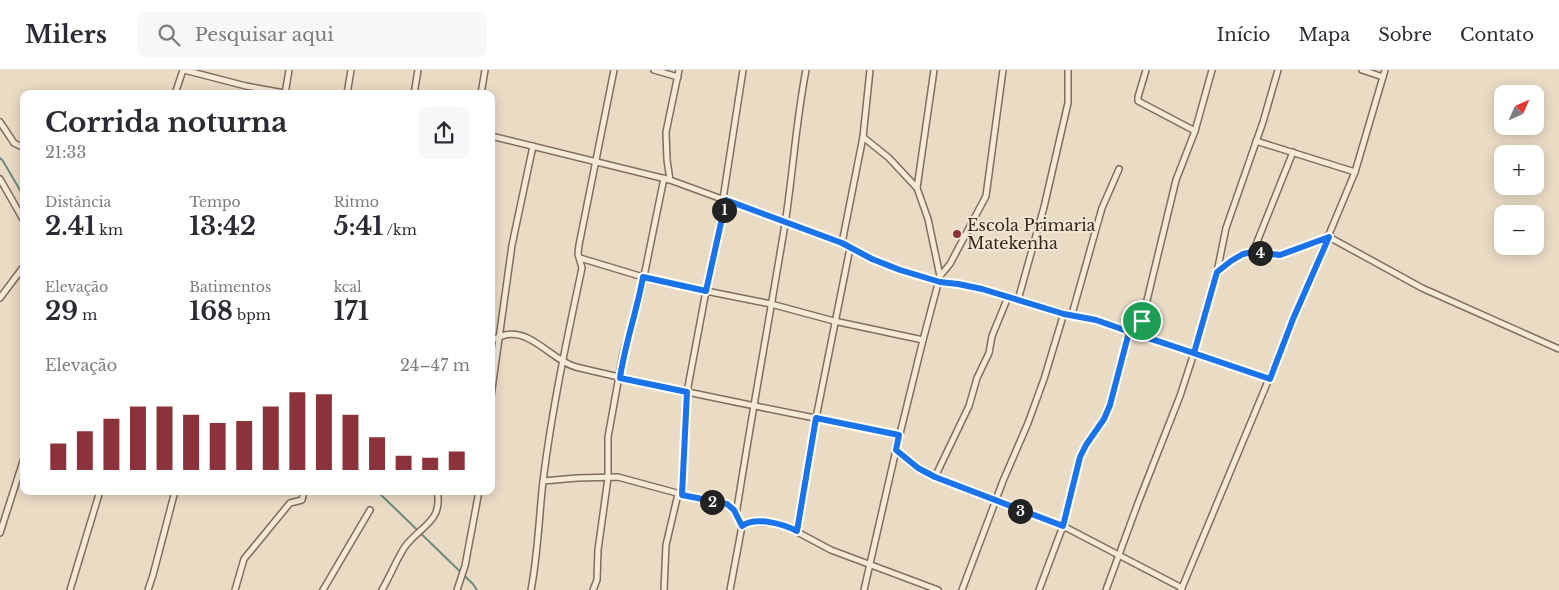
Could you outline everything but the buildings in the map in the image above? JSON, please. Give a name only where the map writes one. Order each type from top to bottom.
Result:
[{"type":"street","points":[[176,90],[184,70],[269,90]]},
{"type":"street","points":[[286,90],[288,70]]},
{"type":"street","points":[[348,90],[351,70]]},
{"type":"street","points":[[415,90],[418,70]]},
{"type":"street","points":[[482,90],[485,70]]},
{"type":"street","points":[[531,590],[537,553],[543,481],[562,362],[582,268],[579,244],[614,70]]},
{"type":"street","points":[[654,70],[678,77]]},
{"type":"street","points":[[670,180],[666,132],[679,70]]},
{"type":"street","points":[[664,590],[666,545],[680,494],[687,392],[725,200],[743,70]]},
{"type":"street","points":[[736,515],[785,221],[799,106],[806,70]]},
{"type":"street","points":[[842,243],[864,137],[870,70]]},
{"type":"street","points":[[917,188],[934,70]]},
{"type":"street","points":[[864,590],[899,435],[940,279],[986,196],[1002,70]]},
{"type":"street","points":[[1018,300],[1044,207],[1068,103],[1068,70]]},
{"type":"street","points":[[1146,70],[1138,101],[1195,131]]},
{"type":"street","points":[[1039,590],[1063,526],[1080,457],[1104,419],[1110,405],[1131,333],[1142,321],[1176,180],[1195,131],[1212,70]]},
{"type":"street","points":[[1106,590],[1180,396],[1217,272],[1226,228],[1278,70]]},
{"type":"street","points":[[1362,70],[1383,77]]},
{"type":"street","points":[[896,450],[918,468],[935,477],[996,502],[1063,526],[1181,589],[1355,172],[1385,70]]},
{"type":"street","points":[[0,122],[14,143],[20,146]]},
{"type":"street","points":[[495,137],[664,178],[842,243],[872,259],[900,270],[982,289],[1064,314],[1096,320],[1270,379]]},
{"type":"street","points":[[864,137],[889,158],[917,188],[928,219],[940,279]]},
{"type":"street","points":[[1256,141],[1355,172]]},
{"type":"street","points":[[495,367],[512,245],[533,146]]},
{"type":"street","points":[[1253,252],[1293,152]]},
{"type":"street","points":[[1072,314],[1102,208],[1119,169]]},
{"type":"street","points":[[593,590],[598,580],[598,550],[608,478],[608,437],[623,354],[640,296],[664,178]]},
{"type":"street","points":[[0,179],[2,191],[20,216]]},
{"type":"street","points":[[1217,272],[1243,254],[1253,252],[1280,255],[1329,237],[1422,288],[1559,349]]},
{"type":"street","points":[[797,531],[834,321],[850,248]]},
{"type":"street","points":[[580,258],[643,277],[771,304],[834,321],[923,340]]},
{"type":"street","points":[[0,298],[20,271]]},
{"type":"street","points":[[935,477],[969,406],[977,378],[989,353],[992,336],[1008,297]]},
{"type":"street","points":[[962,590],[1041,388],[1064,314]]},
{"type":"street","points":[[1142,321],[1149,338]]},
{"type":"street","points":[[495,339],[516,334],[531,340],[562,362],[620,378],[899,435]]},
{"type":"street","points":[[0,533],[20,470]]},
{"type":"street","points":[[543,481],[618,477],[680,494],[727,504],[734,510],[742,526],[730,590]]},
{"type":"street","points":[[70,590],[99,495]]},
{"type":"street","points":[[148,590],[154,575],[174,495]]},
{"type":"street","points":[[235,590],[244,559],[290,504],[302,500],[303,495]]},
{"type":"street","points":[[382,590],[404,548],[431,522],[439,504],[438,495]]},
{"type":"street","points":[[457,590],[465,566],[478,495]]},
{"type":"street","points":[[323,590],[370,510]]},
{"type":"street","points":[[742,526],[753,522],[776,523],[797,531],[830,550],[938,590]]},
{"type":"waterway","points":[[0,158],[20,190]]},
{"type":"waterway","points":[[381,495],[477,590]]},
{"type":"place","name":"Escola Primaria Matekenha","points":[[957,234]]},
{"type":"route","points":[[1142,321],[1133,333],[1096,320],[1064,314],[982,289],[940,282],[900,270],[872,259],[842,243],[726,200],[706,291],[643,277],[640,296],[623,354],[620,378],[687,392],[682,495],[727,504],[734,510],[742,526],[753,522],[776,523],[797,531],[816,418],[899,435],[896,450],[918,468],[996,502],[1063,526],[1080,457],[1094,432],[1104,419],[1110,405],[1129,332],[1194,353],[1212,284],[1217,272],[1243,254],[1253,252],[1280,255],[1329,237],[1293,319],[1270,379],[1222,362],[1149,338],[1142,321]]}]
